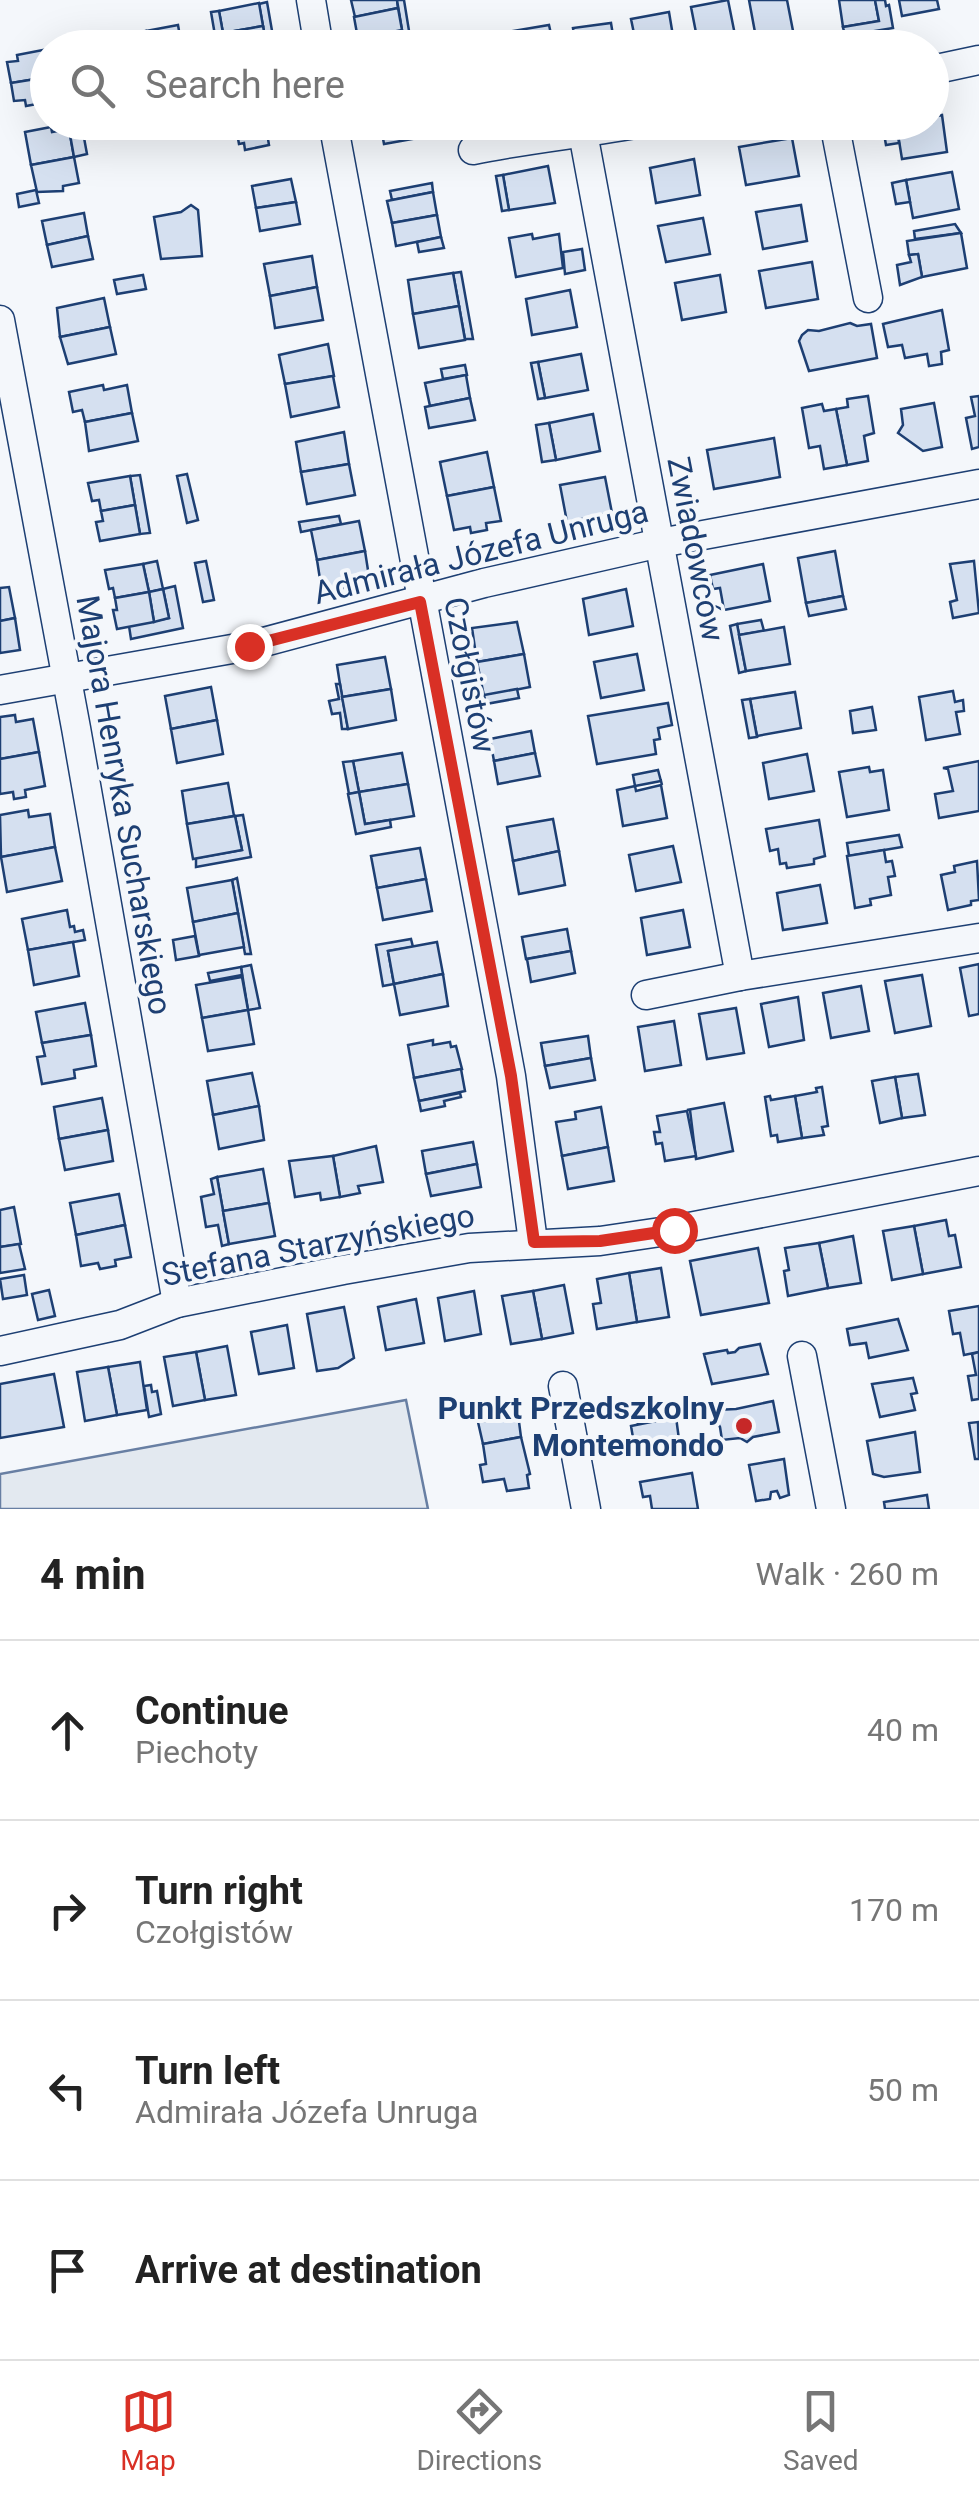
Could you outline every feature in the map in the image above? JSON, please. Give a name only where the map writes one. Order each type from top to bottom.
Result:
[{"type":"street","points":[[311,0],[317,30]]},
{"type":"street","points":[[949,66],[979,60]]},
{"type":"street","name":"Czołgistów","points":[[336,140],[511,1076],[534,1242]]},
{"type":"street","points":[[473,150],[521,140]]},
{"type":"street","name":"Zwiadowców","points":[[584,140],[740,976]]},
{"type":"street","points":[[837,140],[868,298]]},
{"type":"street","name":"Majora Henryka Sucharskiego","points":[[0,320],[177,1303]]},
{"type":"street","name":"Admirała Józefa Unruga","points":[[0,690],[249,646],[484,583],[660,543],[979,484]]},
{"type":"street","points":[[646,996],[740,976],[979,938]]},
{"type":"street","name":"Stefana Starzyńskiego","points":[[0,1351],[120,1325],[177,1303],[469,1248],[600,1241],[674,1230],[979,1171]]},
{"type":"street","points":[[802,1356],[831,1509]]},
{"type":"street","points":[[563,1386],[586,1509]]},
{"type":"shaded area","points":[[406,1400],[428,1509],[0,1509],[0,1474]]},
{"type":"building","points":[[351,0],[397,0],[398,8],[355,17]]},
{"type":"building","points":[[397,0],[404,0],[409,30],[402,30]]},
{"type":"building","points":[[728,0],[734,30],[695,30],[691,7]]},
{"type":"building","points":[[749,0],[787,0],[793,30],[755,30]]},
{"type":"building","points":[[839,0],[875,0],[879,21],[843,27]]},
{"type":"building","points":[[875,0],[885,0],[893,28],[843,27],[879,21]]},
{"type":"building","points":[[899,0],[937,0],[939,9],[902,16]]},
{"type":"building","points":[[267,2],[272,30],[264,30],[259,4]]},
{"type":"building","points":[[259,3],[263,26],[222,30],[219,11]]},
{"type":"building","points":[[398,8],[402,30],[356,30],[354,17]]},
{"type":"building","points":[[219,11],[223,30],[214,30],[211,12]]},
{"type":"building","points":[[669,12],[672,30],[633,30],[631,19]]},
{"type":"building","points":[[611,23],[612,30],[573,30]]},
{"type":"building","points":[[178,25],[179,30],[151,30]]},
{"type":"building","points":[[549,25],[550,30],[519,30]]},
{"type":"building","points":[[30,52],[30,80],[11,83],[7,62],[18,61],[17,55]]},
{"type":"building","points":[[30,80],[30,105],[26,106],[25,100],[14,101],[11,83]]},
{"type":"building","points":[[30,131],[30,140],[71,140],[74,157],[31,165],[25,132]]},
{"type":"building","points":[[71,140],[84,140],[87,154],[74,157]]},
{"type":"building","points":[[238,140],[268,140],[269,145],[245,150],[244,143],[239,144]]},
{"type":"building","points":[[792,140],[799,176],[746,185],[739,147]]},
{"type":"building","points":[[899,140],[945,140],[947,152],[902,159]]},
{"type":"building","points":[[74,157],[79,183],[63,186],[63,191],[37,192],[31,165]]},
{"type":"building","points":[[694,159],[700,195],[656,203],[650,168]]},
{"type":"building","points":[[548,166],[555,203],[509,210],[503,175]]},
{"type":"building","points":[[952,172],[959,209],[913,218],[906,180]]},
{"type":"building","points":[[503,175],[509,210],[502,211],[496,176]]},
{"type":"building","points":[[291,179],[296,202],[256,208],[252,186]]},
{"type":"building","points":[[906,180],[910,202],[896,204],[892,183]]},
{"type":"building","points":[[432,183],[433,192],[392,200],[390,191]]},
{"type":"building","points":[[36,190],[39,203],[19,207],[17,194]]},
{"type":"building","points":[[433,192],[437,215],[392,223],[387,201]]},
{"type":"building","points":[[296,202],[300,224],[260,231],[256,208]]},
{"type":"building","points":[[191,205],[198,210],[202,256],[161,259],[154,217],[181,212]]},
{"type":"building","points":[[801,205],[807,241],[763,249],[756,212]]},
{"type":"building","points":[[84,213],[88,236],[47,245],[42,221]]},
{"type":"building","points":[[437,215],[441,237],[396,246],[392,223]]},
{"type":"building","points":[[703,218],[710,254],[666,262],[658,226]]},
{"type":"building","points":[[955,224],[961,233],[915,239],[914,231]]},
{"type":"building","points":[[961,233],[967,268],[922,277],[918,254],[909,255],[907,241]]},
{"type":"building","points":[[532,234],[533,239],[559,234],[563,268],[516,277],[509,238]]},
{"type":"building","points":[[88,236],[93,259],[52,267],[47,245]]},
{"type":"building","points":[[441,237],[444,248],[419,252],[417,242]]},
{"type":"building","points":[[582,249],[585,270],[565,274],[563,252]]},
{"type":"building","points":[[918,254],[922,277],[900,285],[897,265],[911,262],[909,255]]},
{"type":"building","points":[[312,256],[317,287],[270,296],[264,264]]},
{"type":"building","points":[[812,262],[818,299],[766,308],[759,271]]},
{"type":"building","points":[[461,272],[473,339],[465,339],[453,273]]},
{"type":"building","points":[[453,273],[459,306],[413,314],[408,280]]},
{"type":"building","points":[[143,275],[146,289],[117,294],[114,280]]},
{"type":"building","points":[[720,275],[726,312],[682,320],[675,283]]},
{"type":"building","points":[[317,287],[323,320],[275,328],[270,296]]},
{"type":"building","points":[[570,290],[577,327],[532,335],[526,299]]},
{"type":"building","points":[[104,298],[110,327],[60,337],[57,308]]},
{"type":"building","points":[[459,306],[465,340],[419,348],[413,314]]},
{"type":"building","points":[[942,310],[949,350],[941,352],[942,364],[929,366],[927,354],[905,358],[902,345],[888,347],[883,324]]},
{"type":"building","points":[[871,324],[877,358],[809,371],[799,341],[802,335],[808,330]]},
{"type":"building","points":[[110,327],[116,354],[68,364],[60,337]]},
{"type":"building","points":[[328,344],[334,376],[285,384],[279,355]]},
{"type":"building","points":[[581,354],[588,390],[545,398],[538,362]]},
{"type":"building","points":[[538,362],[545,398],[538,399],[531,363]]},
{"type":"building","points":[[465,365],[467,375],[443,379],[441,369]]},
{"type":"building","points":[[466,375],[470,398],[430,406],[425,383]]},
{"type":"building","points":[[333,376],[339,407],[291,417],[285,384]]},
{"type":"building","points":[[103,385],[104,390],[127,385],[132,413],[85,422],[82,410],[73,412],[69,392]]},
{"type":"building","points":[[868,396],[874,433],[864,436],[868,461],[847,465],[836,409],[848,407],[847,399]]},
{"type":"building","points":[[979,396],[979,447],[972,449],[966,418],[975,416],[971,397]]},
{"type":"building","points":[[470,398],[475,420],[429,428],[425,407]]},
{"type":"building","points":[[934,403],[942,447],[923,451],[898,433],[903,425],[901,409]]},
{"type":"building","points":[[822,404],[824,411],[836,409],[847,465],[824,469],[820,446],[809,448],[802,408]]},
{"type":"building","points":[[132,413],[138,441],[89,451],[85,422]]},
{"type":"building","points":[[593,414],[600,451],[556,460],[549,423]]},
{"type":"building","points":[[549,423],[556,460],[542,462],[536,425]]},
{"type":"building","points":[[344,432],[349,464],[301,472],[296,442]]},
{"type":"building","points":[[774,438],[780,477],[714,489],[707,450]]},
{"type":"building","points":[[487,452],[494,487],[447,496],[440,462]]},
{"type":"building","points":[[349,464],[355,495],[307,504],[301,472]]},
{"type":"building","points":[[187,474],[198,520],[187,523],[177,476]]},
{"type":"building","points":[[140,475],[150,533],[140,534],[130,476]]},
{"type":"building","points":[[130,476],[135,505],[101,511],[99,500],[92,501],[88,483]]},
{"type":"building","points":[[605,477],[612,513],[567,522],[560,485]]},
{"type":"building","points":[[494,487],[501,521],[486,523],[487,530],[454,530],[447,496]]},
{"type":"building","points":[[135,505],[140,534],[100,541],[96,522],[103,521],[101,511]]},
{"type":"building","points":[[339,516],[341,524],[301,532],[299,522]]},
{"type":"building","points":[[359,521],[365,551],[317,560],[311,530]]},
{"type":"building","points":[[365,551],[370,583],[322,592],[317,560]]},
{"type":"building","points":[[835,551],[843,596],[806,603],[798,558]]},
{"type":"building","points":[[157,561],[163,589],[149,592],[143,564]]},
{"type":"building","points":[[206,561],[214,600],[203,602],[195,563]]},
{"type":"building","points":[[974,561],[979,613],[953,618],[950,602],[957,600],[950,564]]},
{"type":"building","points":[[143,564],[149,592],[115,598],[105,570]]},
{"type":"building","points":[[763,564],[770,601],[724,610],[720,588],[713,589],[710,575]]},
{"type":"building","points":[[175,586],[183,628],[131,639],[129,626],[169,618],[163,589]]},
{"type":"building","points":[[9,587],[15,618],[0,621],[0,588]]},
{"type":"building","points":[[163,589],[169,618],[154,622],[149,592]]},
{"type":"building","points":[[626,589],[633,626],[589,635],[583,599]]},
{"type":"building","points":[[149,592],[154,622],[117,629],[115,598]]},
{"type":"building","points":[[843,596],[846,609],[809,616],[806,603]]},
{"type":"building","points":[[15,618],[20,650],[0,653],[0,621]]},
{"type":"building","points":[[761,620],[764,631],[739,635],[737,624]]},
{"type":"building","points":[[517,622],[524,654],[477,662],[472,628]]},
{"type":"building","points":[[737,624],[746,671],[739,673],[730,626]]},
{"type":"building","points":[[784,627],[790,664],[746,671],[739,635]]},
{"type":"building","points":[[524,654],[530,687],[484,696],[477,662]]},
{"type":"building","points":[[637,654],[644,690],[601,698],[594,662]]},
{"type":"building","points":[[385,657],[391,689],[342,697],[337,665]]},
{"type":"building","points":[[336,684],[340,684],[348,729],[342,729],[340,713],[332,714],[329,701],[339,699]]},
{"type":"building","points":[[211,687],[217,720],[171,729],[165,696]]},
{"type":"building","points":[[391,689],[396,720],[348,729],[342,697]]},
{"type":"building","points":[[517,689],[519,698],[486,704],[484,695]]},
{"type":"building","points":[[953,691],[955,702],[963,700],[964,711],[956,712],[960,734],[926,740],[919,697]]},
{"type":"building","points":[[795,692],[801,728],[757,736],[750,699]]},
{"type":"building","points":[[750,699],[757,737],[749,738],[742,700]]},
{"type":"building","points":[[668,703],[672,725],[658,728],[660,739],[654,740],[656,754],[597,764],[588,716]]},
{"type":"building","points":[[872,707],[876,730],[853,733],[850,711]]},
{"type":"building","points":[[15,715],[16,722],[33,719],[39,752],[0,759],[0,717]]},
{"type":"building","points":[[217,720],[223,754],[177,763],[171,729]]},
{"type":"building","points":[[531,731],[535,753],[494,761],[490,739]]},
{"type":"building","points":[[39,752],[45,786],[25,790],[26,797],[14,799],[13,792],[0,794],[0,759]]},
{"type":"building","points":[[402,753],[408,784],[359,792],[353,761]]},
{"type":"building","points":[[535,753],[540,776],[498,784],[494,761]]},
{"type":"building","points":[[807,754],[814,791],[769,799],[763,763]]},
{"type":"building","points":[[353,761],[359,792],[349,794],[343,762]]},
{"type":"building","points":[[979,761],[979,811],[939,818],[935,794],[953,791],[948,769],[943,768]]},
{"type":"building","points":[[869,767],[870,772],[883,770],[889,810],[847,817],[839,772]]},
{"type":"building","points":[[658,770],[661,781],[635,786],[633,775]]},
{"type":"building","points":[[228,783],[234,816],[187,824],[182,791]]},
{"type":"building","points":[[408,784],[414,816],[365,824],[359,792]]},
{"type":"building","points":[[661,785],[667,818],[623,826],[617,790],[635,786],[636,791]]},
{"type":"building","points":[[359,792],[365,824],[390,820],[391,827],[356,834],[348,794]]},
{"type":"building","points":[[28,810],[29,817],[50,814],[55,847],[1,857],[0,815]]},
{"type":"building","points":[[243,815],[251,857],[196,867],[196,858],[242,850],[235,816]]},
{"type":"building","points":[[235,816],[242,850],[193,859],[187,824]]},
{"type":"building","points":[[553,819],[559,851],[513,861],[507,827]]},
{"type":"building","points":[[819,820],[825,856],[814,859],[814,864],[787,868],[786,863],[780,864],[778,849],[770,851],[766,829]]},
{"type":"building","points":[[899,835],[902,847],[849,856],[847,843]]},
{"type":"building","points":[[673,846],[681,882],[636,891],[629,855]]},
{"type":"building","points":[[55,847],[62,881],[7,892],[1,857]]},
{"type":"building","points":[[420,848],[426,879],[377,888],[371,856]]},
{"type":"building","points":[[884,850],[886,862],[892,861],[895,876],[888,877],[891,895],[870,899],[871,905],[855,908],[847,856]]},
{"type":"building","points":[[559,851],[565,885],[519,894],[513,861]]},
{"type":"building","points":[[977,861],[979,900],[948,910],[941,875],[955,872],[954,866]]},
{"type":"building","points":[[237,878],[251,954],[245,954],[232,880]]},
{"type":"building","points":[[426,879],[432,911],[383,920],[377,888]]},
{"type":"building","points":[[232,880],[238,913],[193,922],[187,888]]},
{"type":"building","points":[[820,885],[827,923],[783,930],[777,893]]},
{"type":"building","points":[[67,910],[70,927],[74,926],[75,932],[83,930],[85,940],[28,950],[22,919]]},
{"type":"building","points":[[683,910],[690,947],[647,955],[641,918]]},
{"type":"building","points":[[238,913],[244,947],[199,955],[193,922]]},
{"type":"building","points":[[567,929],[571,951],[526,959],[522,937]]},
{"type":"building","points":[[195,936],[199,956],[176,960],[173,940]]},
{"type":"building","points":[[411,939],[413,947],[388,951],[394,984],[383,986],[376,945]]},
{"type":"building","points":[[73,942],[79,976],[34,985],[28,950]]},
{"type":"building","points":[[437,942],[443,974],[394,984],[388,951]]},
{"type":"building","points":[[571,951],[575,973],[531,982],[527,959]]},
{"type":"building","points":[[979,964],[979,1014],[969,1016],[960,968]]},
{"type":"building","points":[[251,965],[260,1008],[248,1010],[241,967]]},
{"type":"building","points":[[241,967],[242,975],[210,981],[208,973]]},
{"type":"building","points":[[443,974],[448,1006],[400,1015],[394,984]]},
{"type":"building","points":[[922,975],[931,1026],[895,1033],[885,981]]},
{"type":"building","points":[[242,977],[248,1010],[202,1018],[196,985]]},
{"type":"building","points":[[861,986],[869,1031],[831,1038],[823,993]]},
{"type":"building","points":[[798,997],[804,1040],[769,1047],[761,1004]]},
{"type":"building","points":[[85,1003],[91,1035],[42,1043],[36,1012]]},
{"type":"building","points":[[736,1008],[744,1053],[707,1059],[699,1014]]},
{"type":"building","points":[[248,1010],[254,1044],[208,1051],[202,1018]]},
{"type":"building","points":[[674,1021],[681,1065],[645,1071],[638,1027]]},
{"type":"building","points":[[91,1035],[96,1066],[74,1070],[75,1078],[42,1084],[37,1057],[45,1056],[42,1043]]},
{"type":"building","points":[[588,1036],[591,1058],[545,1066],[541,1043]]},
{"type":"building","points":[[433,1040],[433,1045],[450,1042],[451,1047],[456,1046],[462,1069],[414,1078],[408,1045]]},
{"type":"building","points":[[591,1058],[595,1080],[550,1088],[545,1066]]},
{"type":"building","points":[[461,1069],[465,1091],[419,1101],[414,1078]]},
{"type":"building","points":[[252,1073],[259,1106],[213,1115],[207,1081]]},
{"type":"building","points":[[918,1074],[925,1115],[902,1118],[895,1077]]},
{"type":"building","points":[[895,1077],[902,1118],[880,1123],[872,1081]]},
{"type":"building","points":[[822,1087],[828,1126],[822,1127],[824,1135],[802,1138],[795,1096],[817,1092],[816,1088]]},
{"type":"building","points":[[460,1093],[461,1097],[444,1101],[445,1106],[421,1111],[419,1101]]},
{"type":"building","points":[[770,1096],[771,1100],[795,1096],[802,1138],[778,1142],[777,1135],[771,1136],[765,1097]]},
{"type":"building","points":[[102,1098],[108,1130],[59,1139],[54,1107]]},
{"type":"building","points":[[724,1103],[733,1151],[696,1159],[687,1110]]},
{"type":"building","points":[[259,1106],[264,1140],[219,1149],[213,1115]]},
{"type":"building","points":[[601,1107],[608,1147],[562,1156],[556,1122],[576,1119],[575,1112]]},
{"type":"building","points":[[687,1111],[696,1156],[665,1161],[662,1143],[656,1144],[654,1132],[660,1132],[657,1116]]},
{"type":"building","points":[[108,1130],[113,1161],[65,1170],[59,1139]]},
{"type":"building","points":[[473,1142],[477,1164],[426,1174],[422,1151]]},
{"type":"building","points":[[376,1146],[383,1182],[358,1186],[360,1193],[340,1197],[333,1156]]},
{"type":"building","points":[[608,1147],[614,1181],[568,1189],[562,1156]]},
{"type":"building","points":[[333,1156],[340,1197],[321,1200],[320,1193],[295,1197],[289,1161]]},
{"type":"building","points":[[477,1164],[481,1187],[431,1196],[426,1174]]},
{"type":"building","points":[[263,1169],[269,1203],[223,1211],[217,1177]]},
{"type":"building","points":[[217,1177],[229,1244],[222,1246],[218,1225],[206,1227],[201,1197],[214,1194],[211,1179]]},
{"type":"building","points":[[119,1194],[125,1225],[76,1235],[70,1203]]},
{"type":"building","points":[[269,1203],[275,1236],[229,1244],[223,1211]]},
{"type":"building","points":[[14,1207],[21,1244],[0,1247],[0,1210]]},
{"type":"building","points":[[946,1220],[949,1236],[955,1235],[961,1267],[923,1274],[914,1226]]},
{"type":"building","points":[[125,1225],[131,1257],[100,1269],[98,1263],[81,1266],[76,1235]]},
{"type":"building","points":[[914,1226],[923,1274],[892,1280],[883,1231]]},
{"type":"building","points":[[853,1236],[861,1283],[828,1288],[819,1243]]},
{"type":"building","points":[[819,1243],[828,1288],[788,1296],[785,1248]]},
{"type":"building","points":[[19,1244],[25,1269],[0,1273],[0,1247]]},
{"type":"building","points":[[758,1248],[769,1303],[701,1315],[690,1261]]},
{"type":"building","points":[[661,1268],[669,1317],[637,1322],[629,1273]]},
{"type":"building","points":[[629,1273],[637,1322],[597,1329],[593,1304],[601,1303],[597,1279]]},
{"type":"building","points":[[24,1275],[27,1295],[3,1299],[0,1279]]},
{"type":"building","points":[[564,1285],[573,1333],[542,1339],[533,1291]]},
{"type":"building","points":[[49,1290],[55,1316],[38,1320],[32,1294]]},
{"type":"building","points":[[474,1291],[481,1334],[445,1341],[438,1298]]},
{"type":"building","points":[[533,1291],[542,1339],[511,1344],[502,1296]]},
{"type":"building","points":[[416,1299],[424,1343],[386,1350],[378,1307]]},
{"type":"building","points":[[979,1306],[979,1352],[964,1355],[960,1333],[953,1334],[949,1311]]},
{"type":"building","points":[[344,1307],[354,1358],[338,1368],[317,1371],[307,1314]]},
{"type":"building","points":[[898,1319],[908,1350],[869,1358],[866,1343],[850,1345],[847,1329]]},
{"type":"building","points":[[287,1325],[294,1368],[259,1374],[251,1332]]},
{"type":"building","points":[[760,1344],[768,1374],[712,1384],[704,1354],[735,1352]]},
{"type":"building","points":[[227,1346],[236,1395],[205,1400],[196,1352]]},
{"type":"building","points":[[196,1352],[205,1400],[173,1406],[164,1357]]},
{"type":"building","points":[[979,1352],[979,1399],[972,1400],[968,1376],[976,1375],[972,1354]]},
{"type":"building","points":[[140,1362],[147,1410],[117,1415],[108,1367]]},
{"type":"building","points":[[108,1367],[117,1415],[85,1421],[77,1372]]},
{"type":"building","points":[[54,1374],[64,1427],[0,1438],[0,1384]]},
{"type":"building","points":[[913,1378],[917,1393],[911,1394],[915,1410],[880,1417],[872,1384]]},
{"type":"building","points":[[151,1385],[152,1392],[157,1391],[161,1414],[149,1417],[144,1386]]},
{"type":"building","points":[[516,1399],[521,1437],[483,1444],[478,1422],[485,1421],[482,1406]]},
{"type":"building","points":[[773,1401],[779,1432],[747,1442],[740,1438],[722,1440],[713,1415],[716,1410]]},
{"type":"building","points":[[676,1407],[678,1417],[638,1425],[637,1414]]},
{"type":"building","points":[[676,1417],[680,1447],[636,1455],[631,1426]]},
{"type":"building","points":[[978,1422],[979,1459],[975,1459],[969,1423]]},
{"type":"building","points":[[915,1432],[920,1472],[884,1477],[873,1474],[867,1441]]},
{"type":"building","points":[[521,1437],[530,1474],[529,1488],[507,1491],[504,1479],[483,1482],[483,1444]]},
{"type":"building","points":[[784,1459],[789,1495],[780,1498],[777,1491],[771,1492],[770,1499],[756,1501],[749,1465]]},
{"type":"building","points":[[692,1473],[698,1509],[652,1509],[650,1496],[643,1497],[640,1482]]},
{"type":"building","points":[[927,1495],[929,1509],[885,1509],[884,1502]]},
{"type":"place","name":"Punkt Przedszkolny Montemondo","points":[[744,1426]]},
{"type":"route","points":[[249,646],[420,602],[511,1076],[534,1242],[600,1241],[674,1230]]}]
